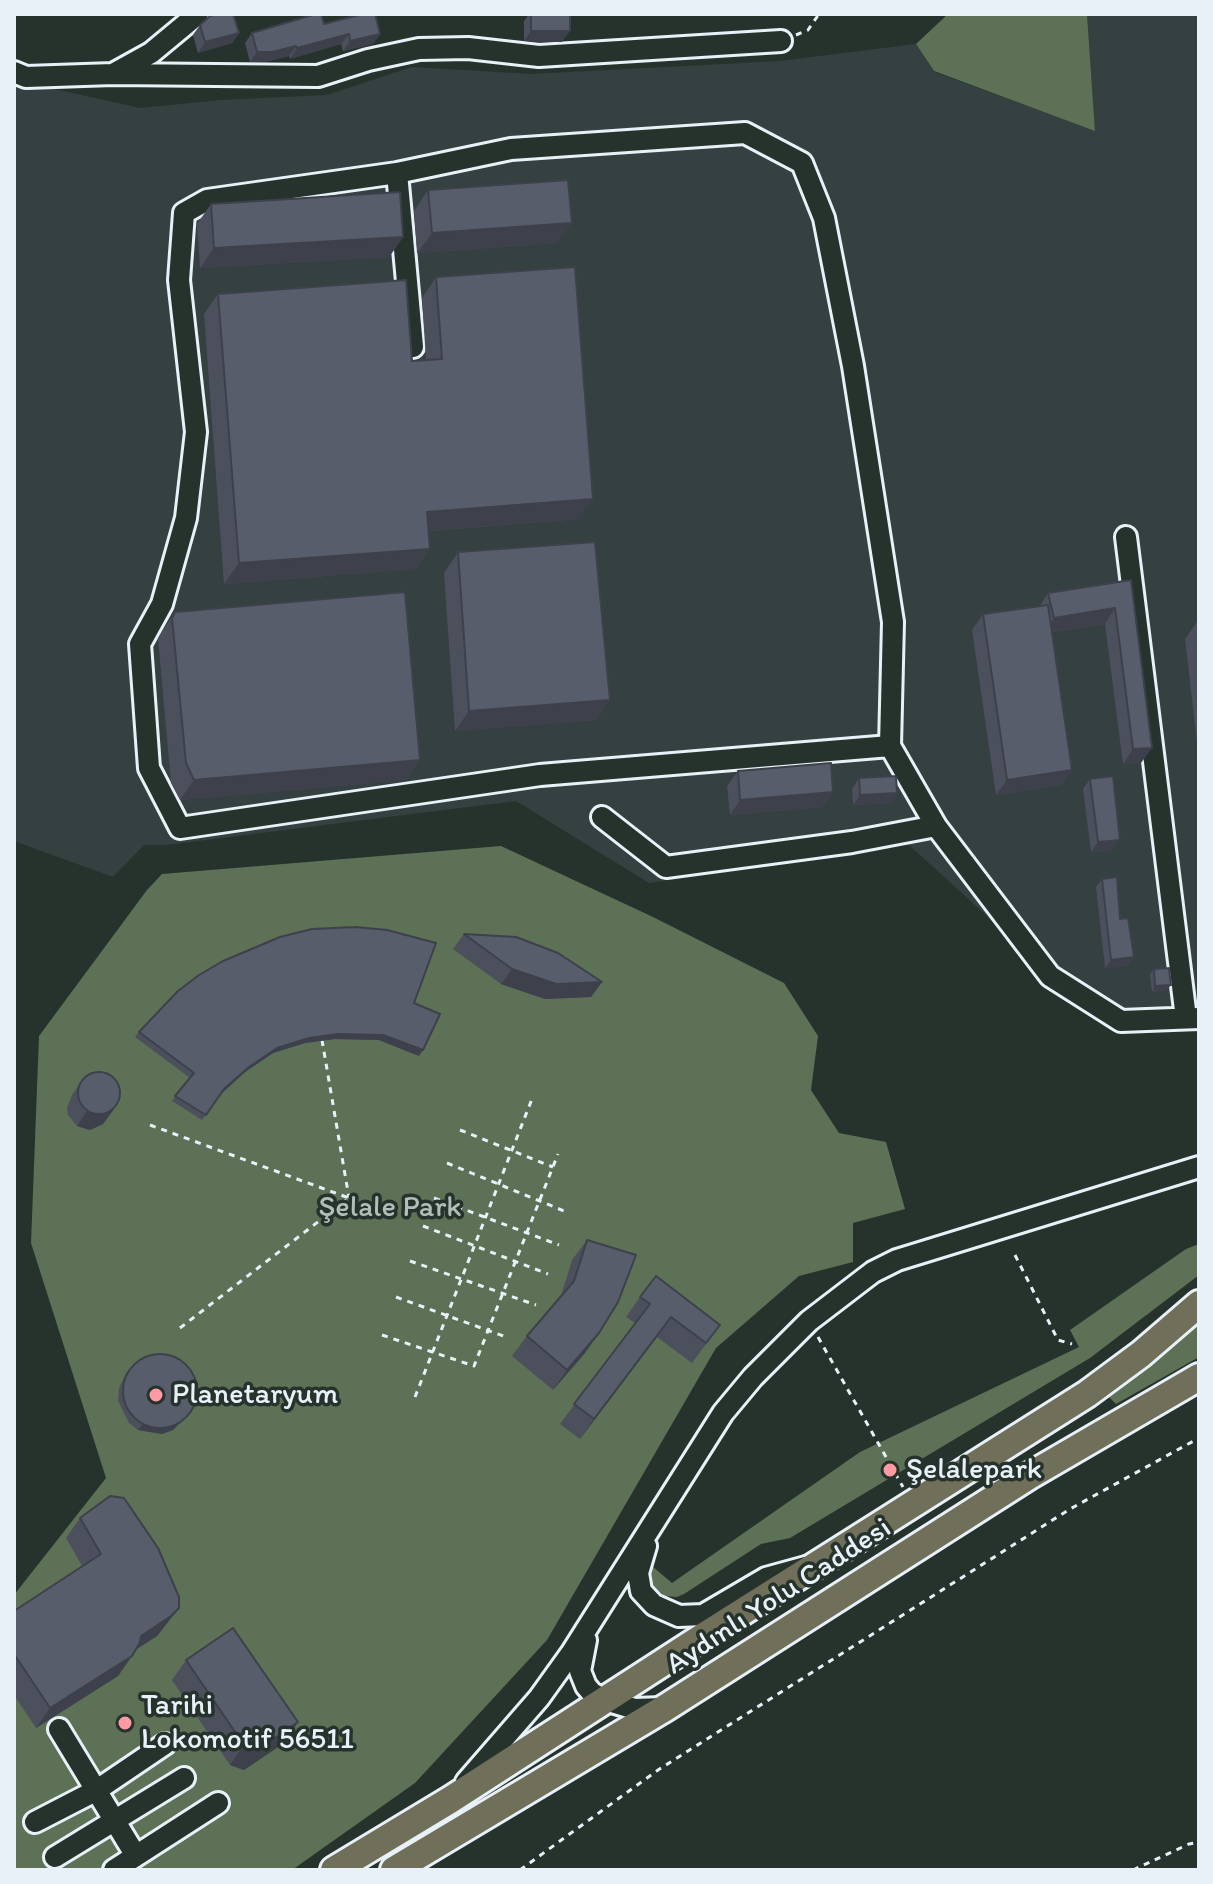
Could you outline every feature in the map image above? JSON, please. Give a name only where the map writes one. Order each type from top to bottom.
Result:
[{"type":"main road","name":"Aydınlı Yolu Caddesi","points":[[334,1870],[450,1800],[1087,1394],[1141,1354],[1199,1304]]},
{"type":"main road","name":"Aydınlı Yolu Caddesi","points":[[394,1870],[665,1708],[1029,1476],[1199,1377]]},
{"type":"street","points":[[113,74],[151,53],[198,14]]},
{"type":"street","points":[[14,72],[26,77],[113,74],[318,76],[368,60],[419,49],[468,48],[539,56],[781,41]]},
{"type":"street","points":[[890,746],[540,775],[180,828],[149,768],[140,644],[162,604],[186,518],[196,432],[179,280],[184,213],[207,200],[397,173],[511,149],[745,133],[802,163],[827,233],[853,366],[893,622],[890,746],[936,826],[1050,976],[1121,1021],[1192,1018],[1126,537]]},
{"type":"street","points":[[397,173],[413,347]]},
{"type":"street","points":[[602,817],[666,867],[852,842],[936,826]]},
{"type":"street","name":"Aydınlı Yolu Caddesi","points":[[450,1800],[539,1698],[597,1614],[723,1413],[753,1377],[809,1321],[873,1272],[897,1260],[1199,1167]]},
{"type":"street","name":"Aydınlı Yolu Caddesi","points":[[654,1519],[638,1583],[654,1605],[679,1616],[703,1615],[766,1578],[818,1565]]},
{"type":"street","name":"Aydınlı Yolu Caddesi","points":[[597,1614],[582,1652],[580,1671],[586,1686],[605,1700]]},
{"type":"street","points":[[605,1700],[635,1709],[665,1708]]},
{"type":"street","points":[[59,1729],[136,1856]]},
{"type":"street","points":[[35,1822],[97,1790],[165,1744]]},
{"type":"street","points":[[55,1857],[184,1778]]},
{"type":"street","points":[[114,1870],[218,1803]]},
{"type":"path","points":[[781,41],[808,30],[819,14]]},
{"type":"path","points":[[320,1027],[349,1198]]},
{"type":"path","points":[[415,1397],[532,1099]]},
{"type":"path","points":[[150,1125],[349,1198]]},
{"type":"path","points":[[460,1130],[553,1167]]},
{"type":"path","points":[[382,1335],[474,1366],[558,1154]]},
{"type":"path","points":[[447,1163],[569,1213]]},
{"type":"path","points":[[180,1328],[349,1198]]},
{"type":"path","points":[[434,1198],[559,1245]]},
{"type":"path","points":[[423,1226],[548,1274]]},
{"type":"path","points":[[1015,1255],[1058,1340],[1072,1344]]},
{"type":"path","points":[[410,1261],[536,1305]]},
{"type":"path","points":[[396,1297],[506,1337]]},
{"type":"path","points":[[809,1321],[894,1475]]},
{"type":"path","points":[[520,1870],[658,1770],[1070,1509],[1199,1438]]},
{"type":"path","points":[[1133,1870],[1199,1842]]},
{"type":"shaded area","points":[[1087,14],[1199,14],[1199,1026],[1113,1031],[908,844],[649,883],[516,801],[166,845],[144,845],[113,877],[14,841],[14,80],[140,108],[327,95],[412,67],[531,74],[780,61],[916,44],[934,72],[1095,130]]},
{"type":"green space","points":[[948,14],[1087,14],[1095,131],[934,71],[916,44]]},
{"type":"green space","name":"Şelale Park","points":[[501,846],[784,983],[818,1036],[811,1090],[839,1133],[886,1142],[905,1209],[853,1223],[853,1262],[799,1276],[716,1348],[547,1640],[415,1783],[292,1870],[14,1870],[14,1595],[106,1478],[31,1243],[39,1036],[162,874]]},
{"type":"green space","points":[[1199,1244],[1199,1275],[1090,1358],[790,1538],[761,1544],[677,1597],[664,1596],[653,1587],[645,1574],[646,1561],[672,1583],[860,1452],[1079,1347],[1070,1330],[1186,1249]]},
{"type":"green space","points":[[1199,1323],[1199,1357],[1116,1404],[1108,1396]]},
{"type":"building","points":[[233,14],[239,33],[205,42],[200,25],[210,16]]},
{"type":"building","points":[[321,14],[324,24],[375,14],[380,34],[350,41],[349,34],[297,48],[257,52],[252,33]]},
{"type":"building","points":[[531,14],[570,14],[570,31],[531,31]]},
{"type":"building","points":[[568,180],[572,223],[432,233],[428,190]]},
{"type":"building","points":[[400,192],[403,237],[214,248],[211,204]]},
{"type":"building","points":[[575,267],[593,499],[427,512],[430,549],[239,563],[218,294],[406,280],[412,361],[442,359],[436,277]]},
{"type":"building","points":[[595,542],[610,700],[469,711],[458,552]]},
{"type":"building","points":[[1131,580],[1152,748],[1133,749],[1115,608],[1054,618],[1048,593]]},
{"type":"building","points":[[405,592],[420,760],[194,780],[186,763],[172,618],[175,612]]},
{"type":"building","points":[[1048,605],[1072,770],[1007,780],[983,614]]},
{"type":"building","points":[[831,763],[833,792],[740,800],[738,771]]},
{"type":"building","points":[[896,776],[897,793],[860,795],[859,778]]},
{"type":"building","points":[[1113,776],[1120,840],[1098,842],[1090,779]]},
{"type":"building","points":[[1117,877],[1120,919],[1128,918],[1134,957],[1111,960],[1102,879]]},
{"type":"building","points":[[355,927],[387,930],[436,943],[414,1003],[440,1014],[423,1050],[383,1035],[338,1034],[309,1038],[277,1048],[249,1067],[224,1089],[206,1115],[175,1096],[194,1073],[139,1032],[178,991],[223,961],[280,937],[312,929]]},
{"type":"building","points":[[464,934],[516,937],[558,953],[602,982],[556,984],[512,969]]},
{"type":"building","points":[[1169,968],[1171,985],[1155,986],[1154,969]]},
{"type":"building","points":[[99,1072],[114,1078],[120,1093],[114,1108],[99,1114],[84,1108],[78,1093],[84,1078]]},
{"type":"building","points":[[587,1240],[636,1255],[618,1302],[599,1333],[567,1370],[527,1336],[574,1281]]},
{"type":"building","points":[[656,1276],[720,1325],[706,1343],[671,1317],[594,1419],[574,1404],[650,1304],[640,1297]]},
{"type":"building","name":"Planetaryum","points":[[167,1354],[187,1364],[195,1377],[195,1405],[187,1418],[174,1426],[153,1428],[133,1418],[125,1405],[123,1384],[133,1364],[146,1356]]},
{"type":"building","points":[[110,1496],[124,1498],[158,1548],[179,1597],[179,1608],[141,1636],[132,1656],[50,1708],[14,1654],[14,1611],[101,1554],[80,1518]]},
{"type":"building","points":[[233,1628],[298,1722],[258,1750],[244,1745],[186,1660]]},
{"type":"place","name":"Planetaryum","points":[[156,1395]]},
{"type":"place","name":"Şelalepark","points":[[890,1470]]},
{"type":"place","name":"Tarihi Lokomotif 56511","points":[[125,1723]]}]
